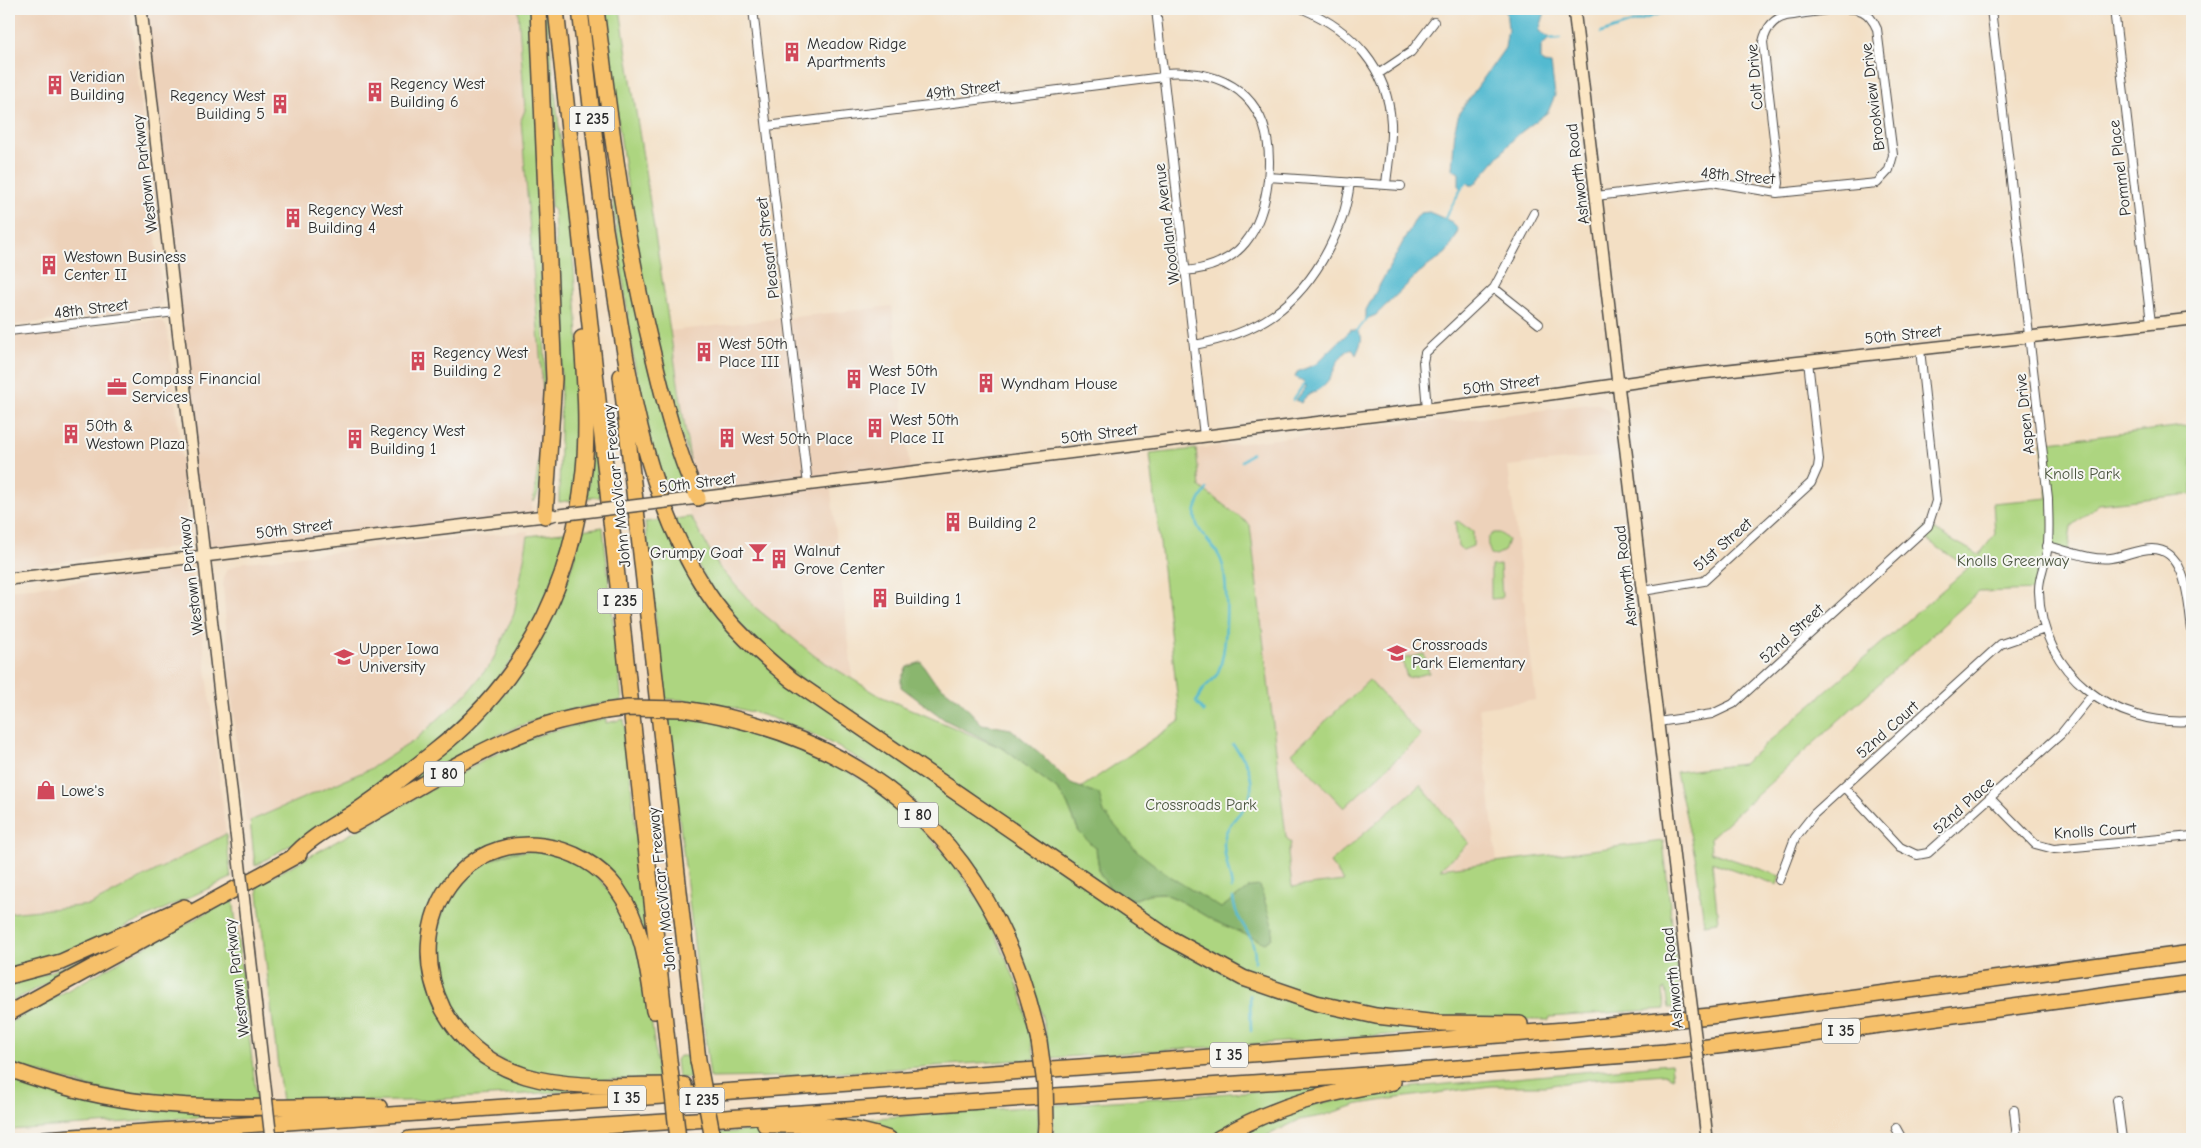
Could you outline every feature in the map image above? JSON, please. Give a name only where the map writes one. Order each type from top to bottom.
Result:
[{"type":"highway","points":[[538,9],[554,378],[552,516]]},
{"type":"highway","name":"John MacVicar Freeway","points":[[556,9],[678,1139]]},
{"type":"highway","name":"John MacVicar Freeway","points":[[580,9],[698,1060],[705,1139]]},
{"type":"highway","points":[[596,9],[616,170],[638,292],[660,383],[686,472],[698,498]]},
{"type":"highway","points":[[292,858],[303,844],[366,805],[459,732],[487,703],[512,672],[534,638],[552,603],[566,565],[576,526],[584,469],[586,397],[571,142]]},
{"type":"highway","points":[[605,229],[638,416],[664,511],[689,562],[708,594],[760,652],[792,680],[1166,936],[1243,978],[1316,1003],[1376,1016],[1438,1024],[1664,1021]]},
{"type":"highway","name":"I 80","points":[[9,1013],[503,742],[562,720],[605,711],[628,708],[684,708],[723,714],[763,725],[802,739],[840,758],[875,780],[908,805],[938,834],[988,901],[1007,938],[1023,977],[1039,1041],[1045,1084],[1045,1132]]},
{"type":"highway","points":[[669,1060],[657,1030],[646,962],[638,930],[617,889],[602,872],[585,859],[544,845],[521,845],[499,850],[478,859],[461,871],[447,889],[436,909],[429,936],[430,963],[436,991],[447,1016],[470,1044],[482,1054],[496,1063],[526,1076],[563,1083],[793,1086]]},
{"type":"highway","points":[[9,976],[61,962],[261,875]]},
{"type":"highway","name":"I 35","points":[[44,1139],[1080,1067],[1664,1021],[2192,953]]},
{"type":"highway","name":"I 35","points":[[410,1139],[678,1120],[936,1105],[1666,1052],[2192,984]]},
{"type":"highway","points":[[698,1060],[712,1139]]},
{"type":"highway","points":[[1218,1139],[1274,1110],[1308,1098],[1343,1090],[1488,1066]]},
{"type":"highway","points":[[9,1069],[91,1094],[152,1103],[214,1107],[343,1106],[460,1109]]},
{"type":"highway","points":[[717,1118],[745,1125],[834,1126],[856,1129],[889,1139]]},
{"type":"highway","points":[[572,1139],[678,1120]]},
{"type":"main road","name":"Westown Parkway","points":[[141,9],[271,1139]]},
{"type":"main road","name":"Ashworth Road","points":[[1574,9],[1707,1139]]},
{"type":"main road","name":"50th Street","points":[[9,579],[808,485],[1808,361],[2192,319]]},
{"type":"street","name":"Pleasant Street","points":[[753,9],[808,485]]},
{"type":"street","name":"Woodland Avenue","points":[[1156,9],[1204,436]]},
{"type":"street","points":[[1303,9],[1336,25],[1356,41],[1378,74],[1387,97],[1391,121],[1386,184]]},
{"type":"street","name":"Aspen Drive","points":[[1991,9],[2048,498],[2047,546],[2038,590],[2040,613],[2045,629],[2065,667],[2093,694],[2118,710],[2131,715],[2164,722],[2192,721]]},
{"type":"street","name":"Pommel Place","points":[[2114,9],[2151,323]]},
{"type":"street","name":"Colt Drive","points":[[1777,193],[1779,183],[1763,42],[1767,28],[1779,17],[1842,10],[1861,11]]},
{"type":"street","name":"Brookview Drive","points":[[1861,11],[1874,21],[1877,29],[1893,155],[1889,170],[1878,183]]},
{"type":"street","points":[[1378,74],[1411,52],[1434,22]]},
{"type":"street","name":"49th Street","points":[[767,126],[1163,75],[1199,73],[1216,77],[1231,85],[1245,96],[1256,110],[1264,125],[1269,142],[1268,176],[1263,210],[1257,226],[1248,240],[1229,258],[1214,265],[1186,271]]},
{"type":"street","points":[[1268,176],[1401,186]]},
{"type":"street","points":[[1194,345],[1229,338],[1252,328],[1274,315],[1300,292],[1320,265],[1341,225],[1346,210],[1350,182]]},
{"type":"street","name":"48th Street","points":[[1596,196],[1712,182],[1777,193],[1878,183]]},
{"type":"street","points":[[1427,409],[1423,362],[1425,353],[1494,288],[1534,213]]},
{"type":"street","points":[[1494,288],[1539,324]]},
{"type":"street","name":"48th Street","points":[[9,331],[176,312]]},
{"type":"street","name":"52nd Street","points":[[1658,722],[1712,714],[1733,704],[1925,530],[1931,521],[1936,501],[1920,349]]},
{"type":"street","name":"51st Street","points":[[1643,591],[1704,582],[1806,488],[1815,477],[1819,460],[1808,361]]},
{"type":"street","points":[[2047,546],[2111,558],[2152,549],[2165,552],[2180,566],[2192,630]]},
{"type":"street","name":"52nd Court","points":[[1779,880],[1794,838],[1803,825],[2001,644],[2045,629]]},
{"type":"street","name":"52nd Place","points":[[1844,787],[1900,847],[1917,855],[1928,853],[2061,734],[2093,694]]},
{"type":"street","name":"Knolls Court","points":[[1990,798],[2028,839],[2041,847],[2054,849],[2192,836]]},
{"type":"street","points":[[2117,1100],[2122,1139]]},
{"type":"street","points":[[2014,1110],[2017,1139]]},
{"type":"street","points":[[1896,1128],[1902,1139]]},
{"type":"shaded area","points":[[9,9],[130,9],[163,299],[157,308],[9,326]]},
{"type":"shaded area","points":[[141,9],[518,9],[525,111],[521,120],[545,416],[530,518],[204,555]]},
{"type":"shaded area","points":[[892,306],[910,472],[830,482],[853,680],[816,657],[756,608],[719,566],[682,500],[739,492],[711,488],[701,483],[695,476],[690,460],[669,331]]},
{"type":"shaded area","points":[[155,320],[163,322],[167,328],[190,529],[187,540],[181,545],[166,549],[9,568],[9,337]]},
{"type":"shaded area","name":"Crossroads Park Elementary","points":[[1599,404],[1610,412],[1616,455],[1508,466],[1536,700],[1479,708],[1497,862],[1292,888],[1250,525],[1200,487],[1196,449],[1411,422],[1458,421]]},
{"type":"shaded area","points":[[528,531],[514,614],[492,662],[468,692],[415,740],[370,769],[257,820],[246,822],[231,692],[223,586],[224,577],[228,569],[245,562]]},
{"type":"shaded area","points":[[181,571],[189,574],[195,583],[197,592],[226,834],[90,905],[9,913],[9,590]]},
{"type":"green space","points":[[518,9],[532,9],[542,225],[540,250],[546,384],[544,461],[540,488],[533,502],[545,416],[521,120],[525,110]]},
{"type":"green space","points":[[602,9],[620,9],[690,460],[677,423],[639,266]]},
{"type":"green space","points":[[547,14],[574,268],[581,393],[577,500],[559,502],[561,373],[554,210],[551,208],[543,15]]},
{"type":"green space","points":[[597,76],[684,483],[680,487],[663,489],[653,456],[633,357]]},
{"type":"green space","name":"Knolls Greenway","points":[[2192,425],[2192,494],[2099,504],[2071,526],[2068,551],[2047,546],[2039,590],[1979,592],[1710,838],[1711,852],[1780,876],[1777,885],[1712,862],[1718,922],[1704,924],[1696,861],[1676,772],[1743,764],[1968,568],[1920,535],[1928,526],[1979,555],[1995,534],[1993,503],[2048,498],[2042,443]]},
{"type":"green space","points":[[591,441],[594,441],[600,497],[587,498]]},
{"type":"green space","name":"Crossroads Park","points":[[1196,449],[1200,487],[1250,525],[1286,837],[1291,843],[1288,854],[1292,887],[1344,881],[1330,863],[1420,785],[1469,843],[1440,869],[1663,841],[1681,1007],[1669,1008],[1666,989],[1663,990],[1665,1009],[1550,1017],[1549,1020],[1432,1019],[1341,1004],[1256,978],[1161,929],[793,675],[752,638],[712,591],[674,519],[691,517],[719,567],[756,608],[816,657],[880,696],[1004,749],[1058,790],[1067,803],[1079,832],[1096,849],[1100,874],[1136,899],[1148,894],[1162,893],[1177,899],[1214,921],[1236,930],[1120,842],[1073,793],[1180,721],[1150,454]]},
{"type":"green space","points":[[664,520],[735,632],[1223,973],[1432,1028],[1432,1032],[1050,1058],[1034,988],[1006,922],[968,862],[922,809],[867,765],[805,731],[737,708],[664,699],[645,522]]},
{"type":"green space","points":[[1458,521],[1473,532],[1473,546],[1463,550],[1458,546],[1455,522]]},
{"type":"green space","points":[[603,527],[622,701],[589,706],[547,716],[500,734],[396,792],[500,698],[515,679],[551,619],[569,576],[581,530]]},
{"type":"green space","points":[[572,531],[530,636],[472,712],[415,761],[326,824],[255,866],[250,821],[370,769],[415,740],[468,692],[492,662],[514,614],[528,536]]},
{"type":"green space","points":[[1494,533],[1500,533],[1508,540],[1504,551],[1496,555],[1491,554],[1488,542]]},
{"type":"green space","points":[[1500,565],[1502,598],[1491,599],[1491,566]]},
{"type":"green space","points":[[1424,654],[1429,673],[1407,678],[1402,659]]},
{"type":"green space","points":[[921,662],[934,681],[959,700],[982,724],[1011,729],[1042,755],[1071,784],[1099,794],[1104,813],[1138,852],[1169,876],[1221,908],[1250,887],[1260,886],[1273,928],[1272,938],[1265,943],[1214,921],[1177,899],[1162,893],[1148,894],[1136,899],[1122,898],[1110,889],[1100,874],[1096,849],[1079,832],[1067,803],[1058,790],[1004,749],[945,720],[901,687],[901,679],[907,667]]},
{"type":"green space","points":[[1369,680],[1421,736],[1344,808],[1292,753]]},
{"type":"green space","points":[[667,715],[685,715],[747,727],[825,757],[873,787],[910,816],[956,867],[982,905],[1022,995],[1035,1059],[776,1077],[710,1078]]},
{"type":"green space","points":[[606,718],[606,723],[624,719],[649,950],[626,895],[547,842],[459,868],[425,962],[469,1050],[575,1091],[409,1101],[282,1102],[257,885],[505,749],[547,732]]},
{"type":"green space","points":[[226,834],[231,878],[65,955],[9,971],[9,913],[90,905]]},
{"type":"green space","points":[[536,850],[573,860],[597,878],[616,901],[630,928],[640,957],[659,1080],[578,1079],[518,1069],[492,1055],[459,1024],[444,997],[435,955],[442,909],[464,877],[484,863],[510,853]]},
{"type":"green space","points":[[233,898],[257,1103],[127,1097],[9,1064],[9,1023]]},
{"type":"green space","points":[[82,959],[84,963],[9,1003],[9,982],[39,976]]},
{"type":"green space","points":[[679,1056],[686,1056],[690,1060],[692,1078],[678,1078],[676,1060]]},
{"type":"green space","points":[[1671,1064],[1673,1078],[1665,1074],[1592,1079],[1545,1086],[1491,1086],[1398,1098],[1359,1104],[1322,1116],[1299,1120],[1260,1139],[1226,1139],[1288,1110],[1381,1090]]},
{"type":"green space","points":[[9,1074],[216,1109],[216,1116],[9,1130]]},
{"type":"green space","points":[[1346,1085],[1237,1123],[1209,1139],[1053,1139],[1054,1105]]},
{"type":"green space","points":[[1039,1106],[1038,1139],[901,1139],[884,1132],[848,1123],[848,1120]]},
{"type":"green space","points":[[764,1130],[820,1131],[869,1139],[718,1139],[717,1133]]},
{"type":"water","points":[[1506,9],[1546,9],[1539,31],[1549,37],[1549,39],[1541,46],[1541,59],[1543,63],[1551,64],[1555,95],[1548,112],[1516,136],[1474,185],[1470,185],[1467,182],[1461,189],[1459,187],[1459,173],[1452,169],[1455,129],[1459,113],[1505,48],[1508,29]]},
{"type":"water","points":[[1429,212],[1450,221],[1458,229],[1456,237],[1446,253],[1420,272],[1376,315],[1366,319],[1366,310],[1416,218],[1420,213]]},
{"type":"water","points":[[1351,330],[1360,333],[1361,336],[1361,343],[1356,355],[1352,348],[1346,352],[1323,386],[1306,397],[1301,403],[1296,400],[1306,387],[1305,382],[1295,377],[1297,372],[1316,364]]},
{"type":"waterway","points":[[1601,33],[1674,9]]},
{"type":"waterway","points":[[1547,39],[1560,38]]},
{"type":"waterway","points":[[1443,222],[1461,189],[1467,182]]},
{"type":"waterway","points":[[1356,332],[1368,317]]},
{"type":"waterway","points":[[1293,400],[1306,381]]},
{"type":"waterway","points":[[1242,461],[1252,453]]},
{"type":"waterway","points":[[1204,712],[1196,702],[1203,689],[1217,675],[1224,649],[1226,619],[1226,589],[1223,566],[1219,555],[1196,523],[1195,514],[1198,503],[1207,489]]},
{"type":"waterway","points":[[1232,889],[1225,855],[1224,838],[1231,824],[1244,808],[1251,792],[1250,775],[1247,766],[1239,751],[1233,745]]},
{"type":"waterway","points":[[1233,898],[1235,908],[1252,943],[1255,962]]},
{"type":"waterway","points":[[1250,995],[1251,1031]]},
{"type":"place","name":"Meadow Ridge Apartments","points":[[792,52]]},
{"type":"place","name":"Veridian Building","points":[[55,85]]},
{"type":"place","name":"Regency West Building 6","points":[[375,92]]},
{"type":"place","name":"Regency West Building 5","points":[[280,104]]},
{"type":"place","name":"Regency West Building 4","points":[[293,218]]},
{"type":"place","name":"Westown Business Center II","points":[[49,265]]},
{"type":"place","name":"West 50th Place III","points":[[704,352]]},
{"type":"place","name":"Regency West Building 2","points":[[418,361]]},
{"type":"place","name":"West 50th Place IV","points":[[854,379]]},
{"type":"place","name":"Wyndham House","points":[[986,383]]},
{"type":"place","name":"Compass Financial Services","points":[[117,387]]},
{"type":"place","name":"West 50th Place II","points":[[875,428]]},
{"type":"place","name":"50th & Westown Plaza","points":[[71,434]]},
{"type":"place","name":"West 50th Place","points":[[727,438]]},
{"type":"place","name":"Regency West Building 1","points":[[355,439]]},
{"type":"place","name":"Building 2","points":[[953,522]]},
{"type":"place","name":"Grumpy Goat","points":[[758,552]]},
{"type":"place","name":"Walnut Grove Center","points":[[779,559]]},
{"type":"place","name":"Building 1","points":[[880,598]]},
{"type":"place","name":"Crossroads Park Elementary","points":[[1397,653]]},
{"type":"place","name":"Upper Iowa University","points":[[344,657]]},
{"type":"place","name":"Lowe's","points":[[46,790]]},
{"type":"park label","name":"Knolls Park","points":[[2082,473]]}]
